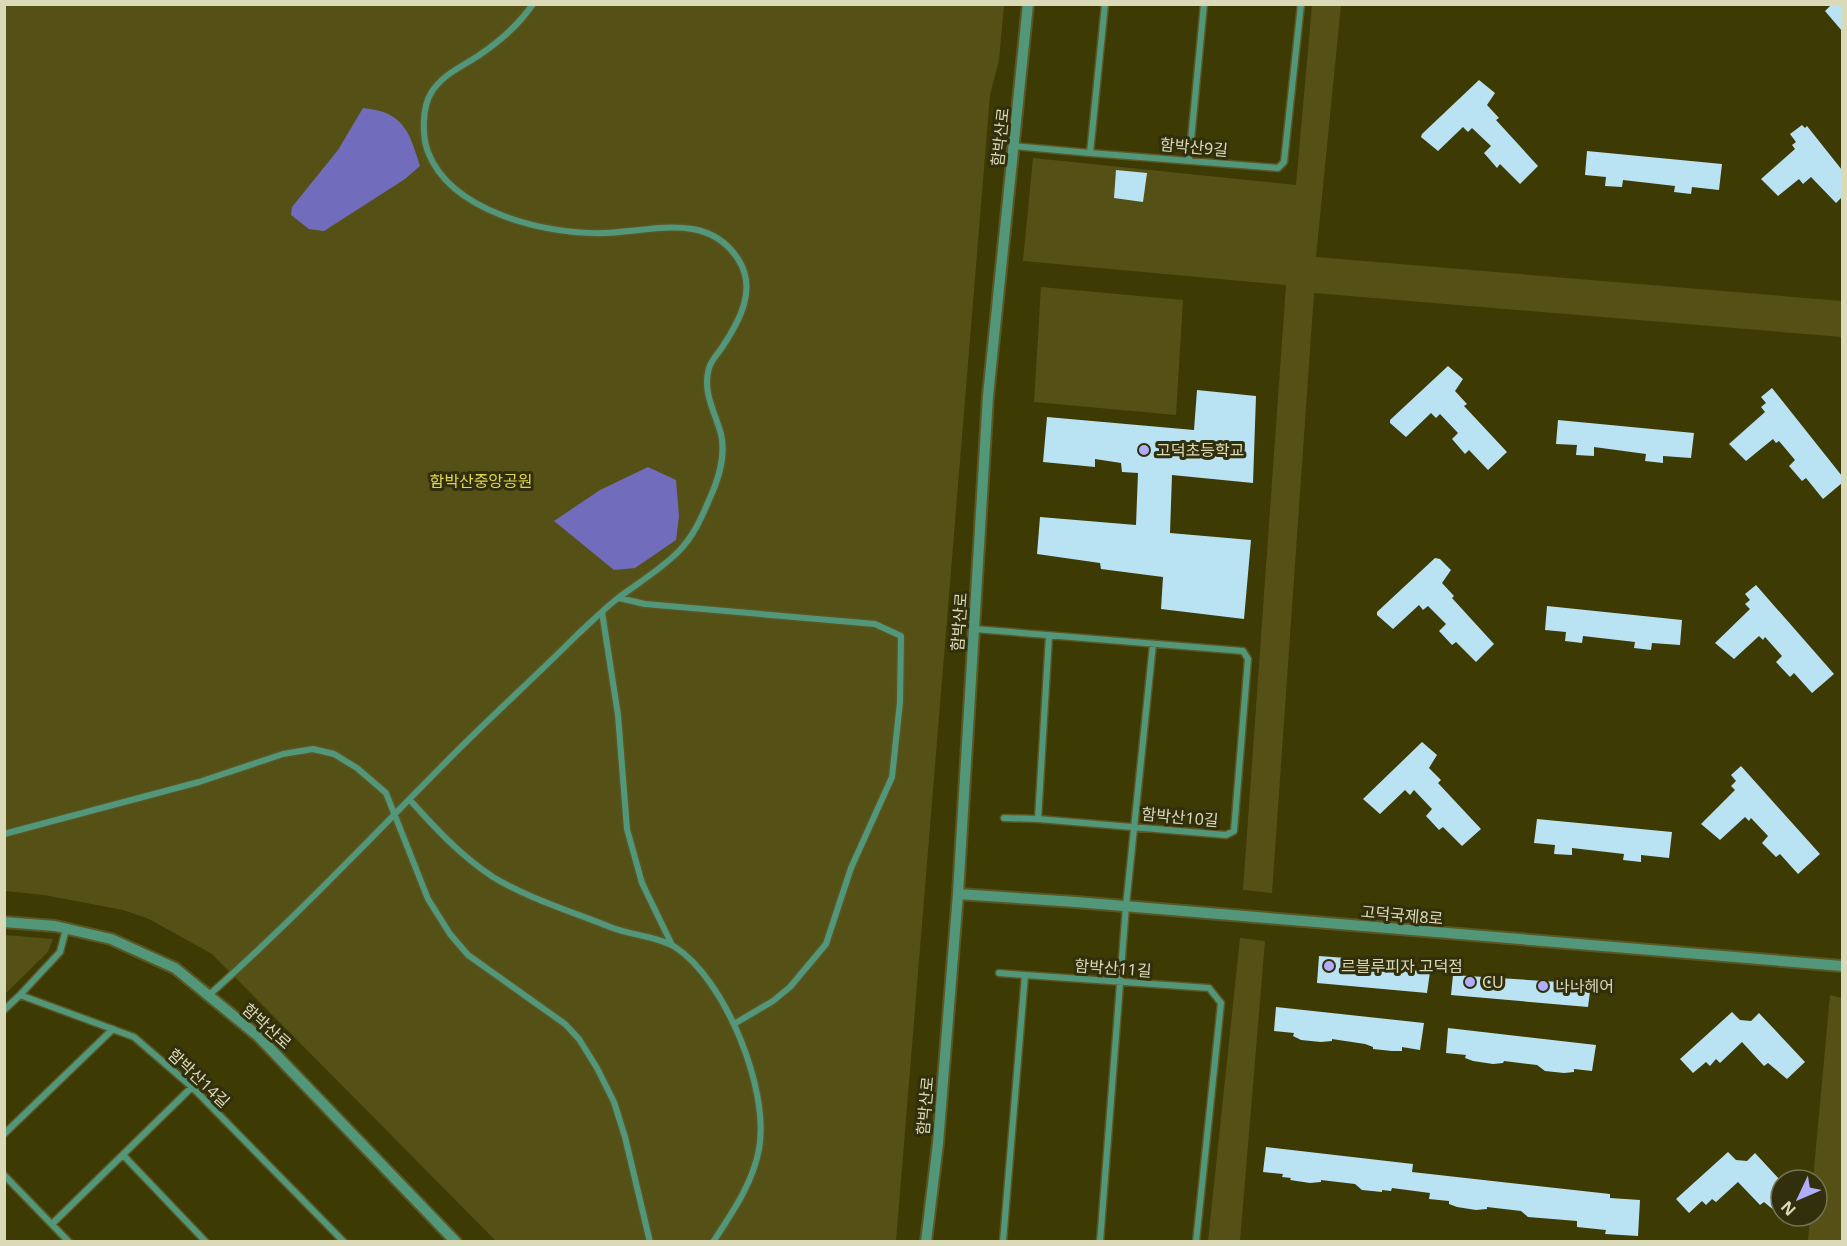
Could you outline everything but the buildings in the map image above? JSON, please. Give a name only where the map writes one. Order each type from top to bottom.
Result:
[{"type":"street","points":[[209,995],[263,947],[394,817],[441,766],[602,612],[679,551],[695,531],[712,495],[721,466],[722,437],[709,402],[707,380],[710,364],[743,310],[749,285],[739,260],[721,240],[693,229],[655,226],[606,233],[550,228],[520,221],[482,206],[451,187],[436,171],[426,147],[424,116],[429,95],[446,75],[477,57],[521,22],[533,4]]},
{"type":"street","name":"함박산로","points":[[926,1242],[938,1143],[958,894],[988,396],[1028,4]]},
{"type":"street","points":[[1090,153],[1105,4]]},
{"type":"street","points":[[1189,161],[1204,4]]},
{"type":"street","name":"함박산9길","points":[[1014,146],[1278,168],[1284,162],[1301,4]]},
{"type":"street","points":[[619,598],[645,604],[865,623],[901,636],[900,702],[892,777],[851,868],[826,944],[790,987],[773,1001],[734,1024]]},
{"type":"street","points":[[602,612],[618,715],[627,829],[642,882],[672,945]]},
{"type":"street","name":"함박산10길","points":[[973,628],[1243,651],[1248,659],[1234,831],[1227,835],[1004,818]]},
{"type":"street","points":[[1038,819],[1049,636]]},
{"type":"street","points":[[1100,1242],[1125,906],[1153,644]]},
{"type":"street","points":[[4,834],[199,782],[284,754],[313,749],[334,754],[374,780],[386,793],[428,899],[450,934],[468,955],[565,1024],[579,1039],[614,1102],[626,1137],[650,1242]]},
{"type":"street","points":[[410,800],[465,857],[495,878],[624,933],[672,945],[689,957],[707,979],[734,1024],[760,1099],[761,1129],[759,1150],[750,1180],[713,1242]]},
{"type":"street","name":"고덕국제8로","points":[[958,894],[1842,966]]},
{"type":"street","name":"함박산로","points":[[4,922],[66,929],[111,939],[175,968],[258,1036],[456,1242]]},
{"type":"street","points":[[4,1010],[60,952],[66,929]]},
{"type":"street","name":"함박산11길","points":[[999,974],[1209,988],[1221,1003],[1196,1242]]},
{"type":"street","points":[[1003,1242],[1024,975]]},
{"type":"street","name":"함박산14길","points":[[20,995],[134,1037],[192,1087],[344,1242]]},
{"type":"street","points":[[4,1134],[113,1029]]},
{"type":"street","points":[[52,1224],[192,1087]]},
{"type":"street","points":[[123,1155],[206,1242]]},
{"type":"street","points":[[4,1175],[69,1242]]},
{"type":"green space","name":"함박산중앙공원","points":[[4,5],[1004,5],[999,60],[990,95],[896,1241],[496,1241],[212,954],[149,919],[123,910],[44,895],[5,891]]},
{"type":"green space","points":[[1312,5],[1341,5],[1316,257],[1842,301],[1842,337],[1314,293],[1272,893],[1243,890],[1286,285],[1023,261],[1033,158],[1296,185]]},
{"type":"green space","points":[[1041,287],[1183,300],[1176,415],[1034,402]]},
{"type":"green space","points":[[5,935],[53,939],[48,952],[5,994]]},
{"type":"green space","points":[[1240,938],[1265,941],[1240,1241],[1208,1241]]},
{"type":"green space","points":[[1830,995],[1842,998],[1842,1241],[1808,1241],[1809,1228],[1829,1228],[1829,1168],[1814,1168]]},
{"type":"shaded area","points":[[363,108],[388,114],[403,125],[420,166],[405,179],[324,231],[309,229],[291,215],[292,207],[338,150]]},
{"type":"shaded area","points":[[648,467],[676,480],[679,516],[676,540],[635,568],[614,570],[554,521],[600,490]]},
{"type":"place","name":"고덕초등학교","points":[[1144,450]]},
{"type":"place","name":"르블루피자 고덕점","points":[[1329,966]]},
{"type":"place","name":"CU","points":[[1470,982]]},
{"type":"place","name":"나나헤어","points":[[1543,986]]}]
